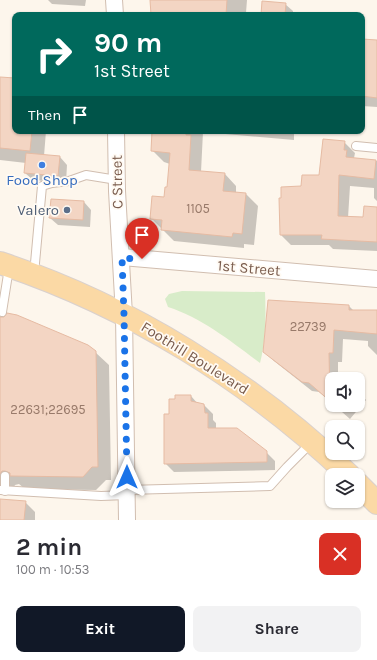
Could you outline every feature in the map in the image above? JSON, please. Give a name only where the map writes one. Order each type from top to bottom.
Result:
[{"type":"main road","name":"Foothill Boulevard","points":[[5,264],[97,301],[164,337],[229,378],[268,406],[341,468]]},
{"type":"main road","points":[[365,485],[377,489]]},
{"type":"main road","points":[[365,490],[377,503]]},
{"type":"street","points":[[114,0],[115,12]]},
{"type":"street","name":"C Street","points":[[116,134],[124,315],[127,520]]},
{"type":"street","name":"1st Street","points":[[122,258],[377,279]]},
{"type":"lane","points":[[356,146],[377,148]]},
{"type":"lane","points":[[34,275],[42,186],[69,181],[86,175],[117,180]]},
{"type":"lane","points":[[2,312],[5,264]]},
{"type":"lane","points":[[5,476],[3,491],[100,496],[127,493],[270,486],[312,442]]},
{"type":"green space","points":[[182,291],[265,292],[265,328],[260,363],[205,324],[193,317],[168,307],[165,299],[169,294]]},
{"type":"building","points":[[150,0],[227,0],[226,12],[151,12]]},
{"type":"building","points":[[262,1],[286,3],[285,12],[261,12]]},
{"type":"building","points":[[365,39],[377,40],[377,98],[365,96]]},
{"type":"building","points":[[0,77],[12,78],[12,134],[32,134],[30,151],[0,148]]},
{"type":"building","points":[[152,134],[191,135],[189,170],[225,173],[223,191],[246,193],[242,234],[233,233],[232,237],[161,230],[162,220],[150,219],[152,196],[164,197],[165,187],[167,187],[170,153],[151,151]]},
{"type":"building","points":[[323,139],[345,141],[344,150],[347,150],[346,157],[376,160],[374,179],[339,175],[338,216],[363,217],[364,206],[377,207],[377,242],[321,239],[322,235],[280,235],[279,198],[281,198],[281,187],[301,186],[302,175],[319,175]]},
{"type":"building","name":"Food Shop","points":[[26,153],[60,156],[58,176],[24,173]]},
{"type":"building","name":"Valero","points":[[51,199],[84,201],[83,220],[49,218]]},
{"type":"building","points":[[268,300],[349,305],[349,310],[377,310],[377,334],[334,330],[333,353],[329,353],[329,372],[325,372],[325,397],[309,383],[302,382],[263,352]]},
{"type":"building","points":[[7,313],[17,315],[88,345],[96,351],[98,467],[92,467],[83,477],[10,476],[10,473],[5,471],[2,471],[0,474],[0,317],[4,317]]},
{"type":"building","points":[[175,395],[191,395],[191,401],[204,404],[205,413],[208,413],[208,428],[237,428],[267,451],[267,462],[164,464],[164,414],[169,414],[169,399],[175,399]]},
{"type":"building","points":[[0,499],[26,501],[24,520],[0,520]]},
{"type":"place","name":"Food Shop","points":[[42,165]]},
{"type":"place","name":"Valero","points":[[67,210]]},
{"type":"route","points":[[127,477],[122,258],[142,259]]}]
